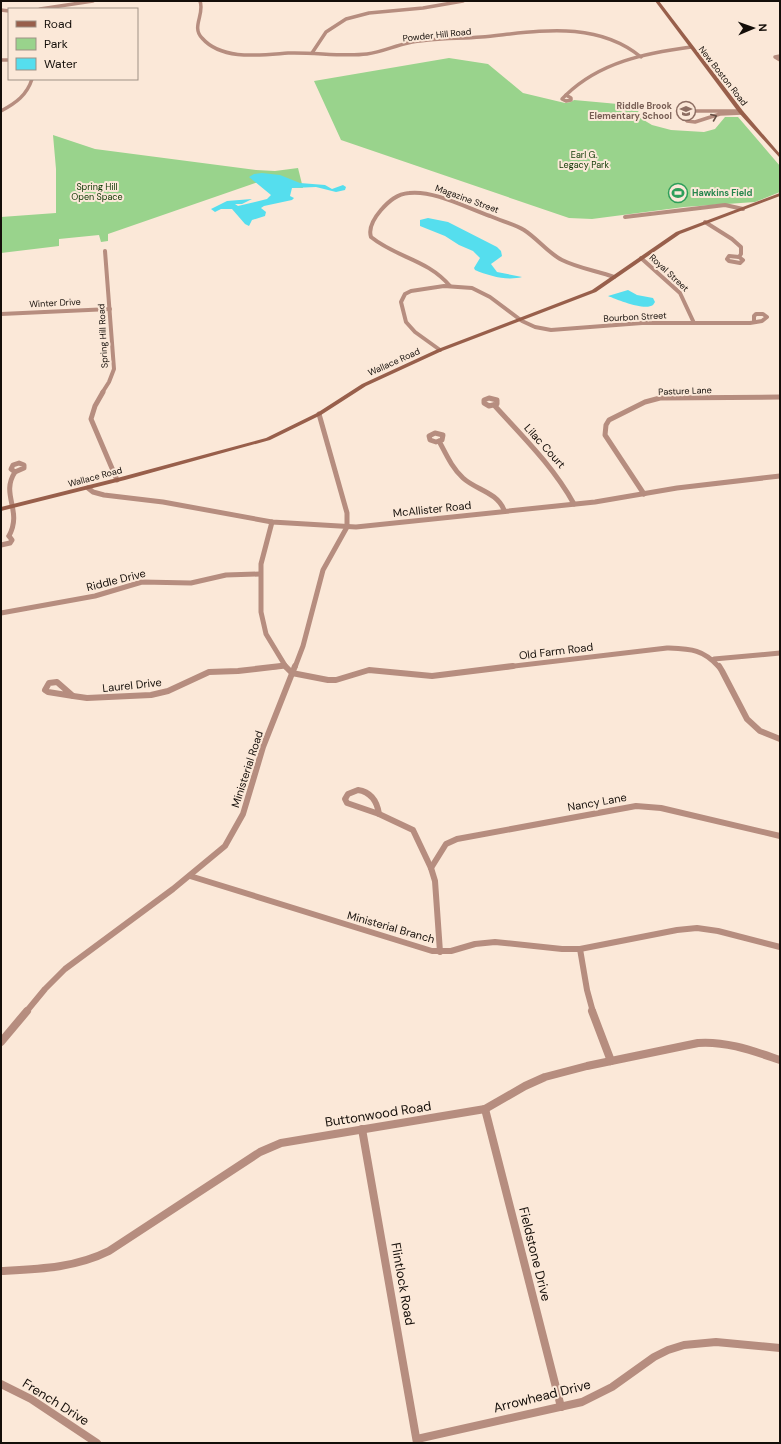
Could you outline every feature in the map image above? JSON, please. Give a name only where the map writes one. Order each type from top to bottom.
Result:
[{"type":"street","points":[[47,8],[93,1]]},
{"type":"street","name":"Powder Hill Road","points":[[200,1],[202,6],[197,24],[197,31],[200,38],[212,47],[227,52],[247,55],[312,53],[342,55],[365,54],[382,52],[413,42],[569,31],[587,32],[611,38],[623,43],[641,56]]},
{"type":"street","points":[[312,53],[327,32],[356,16],[378,11],[420,9],[463,1]]},
{"type":"street","name":"New Boston Road","points":[[657,1],[741,112],[780,157]]},
{"type":"street","points":[[566,95],[581,82],[594,74],[641,56],[666,50],[691,47]]},
{"type":"street","points":[[780,56],[775,57],[780,60]]},
{"type":"street","points":[[1,112],[23,97],[32,80]]},
{"type":"street","points":[[695,111],[741,112],[717,115],[707,120],[697,122],[685,120],[682,115],[686,112],[695,111]]},
{"type":"street","name":"Magazine Street","points":[[450,286],[443,275],[434,269],[380,243],[371,237],[370,230],[373,223],[384,206],[391,200],[401,195],[414,193],[434,196],[520,228],[566,262],[614,277]]},
{"type":"street","name":"Wallace Road","points":[[1,509],[88,488],[260,442],[319,414],[364,385],[440,350],[586,295],[602,286],[640,258],[678,233],[780,194]]},
{"type":"street","points":[[625,217],[668,210],[730,205],[743,209]]},
{"type":"street","points":[[705,222],[740,245],[741,252],[739,257]]},
{"type":"street","name":"Spring Hill Road","points":[[105,251],[114,370],[111,379],[93,408],[91,419],[117,480]]},
{"type":"street","name":"Royal Street","points":[[640,258],[680,293],[694,323]]},
{"type":"street","name":"Bourbon Street","points":[[440,350],[410,328],[406,322],[401,302],[405,294],[425,288],[450,286],[472,288],[485,293],[519,319],[530,325],[551,330],[642,324],[754,322]]},
{"type":"street","name":"Winter Drive","points":[[1,314],[110,309]]},
{"type":"street","name":"Pasture Lane","points":[[644,494],[605,436],[606,425],[609,420],[644,402],[660,398],[780,397]]},
{"type":"street","name":"Lilac Court","points":[[494,406],[554,470],[574,504]]},
{"type":"street","points":[[319,414],[347,513],[347,527]]},
{"type":"street","points":[[439,441],[462,477],[467,482],[497,498],[502,503],[504,510]]},
{"type":"street","points":[[1,545],[9,544],[12,541],[12,538],[6,536],[14,524],[6,486],[8,480],[15,472]]},
{"type":"street","name":"McAllister Road","points":[[88,488],[93,492],[104,495],[153,500],[272,522],[347,527],[442,519],[504,510],[600,502],[644,494],[780,476]]},
{"type":"street","points":[[272,522],[261,564],[261,612],[264,626],[284,666],[292,673]]},
{"type":"street","name":"Ministerial Road","points":[[1,1042],[45,989],[65,969],[190,876],[225,846],[239,824],[263,747],[308,630],[324,570],[347,527]]},
{"type":"street","name":"Riddle Drive","points":[[1,613],[19,608],[84,598],[142,582],[191,584],[226,575],[260,574]]},
{"type":"street","name":"Old Farm Road","points":[[292,673],[332,680],[360,671],[374,670],[432,676],[674,648],[695,650],[714,659]]},
{"type":"street","points":[[714,659],[780,652]]},
{"type":"street","points":[[714,659],[722,669],[742,711],[749,722],[764,734],[780,739]]},
{"type":"street","name":"Laurel Drive","points":[[73,696],[92,698],[157,694],[168,691],[209,672],[238,671],[284,666]]},
{"type":"street","points":[[379,814],[376,801],[370,793],[360,790],[350,792],[346,795],[345,799],[347,803],[379,814],[414,830],[431,868],[435,881],[440,952]]},
{"type":"street","name":"Nancy Lane","points":[[431,868],[446,844],[457,838],[636,806],[661,808],[780,836]]},
{"type":"street","name":"Ministerial Branch","points":[[190,876],[354,928],[440,952],[475,944],[495,942],[562,949],[580,949],[677,930],[697,928],[718,931],[780,947]]},
{"type":"street","points":[[580,949],[587,990],[594,1017],[612,1061]]},
{"type":"street","name":"Buttonwood Road","points":[[1,1271],[70,1266],[94,1259],[109,1251],[267,1149],[296,1140],[485,1108],[538,1079],[587,1066],[706,1042],[735,1047],[780,1060]]},
{"type":"street","name":"Fieldstone Drive","points":[[485,1108],[561,1407]]},
{"type":"street","name":"Flintlock Road","points":[[362,1129],[417,1441]]},
{"type":"street","name":"Arrowhead Drive","points":[[417,1441],[582,1402],[604,1392],[655,1356],[673,1347],[694,1343],[715,1342],[780,1348]]},
{"type":"street","name":"French Drive","points":[[1,1384],[31,1399],[97,1443]]},
{"type":"green space","name":"Earl G. Legacy Park","points":[[449,58],[488,64],[523,93],[565,103],[574,100],[640,106],[637,116],[652,125],[671,130],[704,132],[715,129],[725,117],[738,117],[780,166],[780,192],[755,202],[684,207],[592,219],[569,218],[341,140],[314,81]]},
{"type":"green space","name":"Spring Hill Open Space","points":[[53,135],[95,149],[256,170],[275,171],[298,168],[303,188],[276,187],[261,181],[108,234],[108,241],[101,242],[99,235],[59,239],[59,246],[1,253],[1,217],[56,213],[56,169]]},
{"type":"water","points":[[262,173],[280,175],[300,183],[325,185],[332,189],[343,185],[346,187],[345,190],[336,192],[316,187],[292,188],[290,196],[294,198],[292,200],[264,206],[261,208],[266,212],[265,216],[252,220],[249,226],[245,224],[232,209],[221,209],[215,212],[211,209],[227,201],[252,199],[242,204],[235,204],[238,206],[267,199],[271,195],[249,177],[254,174]]},
{"type":"water","points":[[428,218],[448,222],[497,247],[501,251],[502,256],[491,264],[497,272],[522,277],[498,277],[475,270],[474,268],[480,258],[473,251],[459,245],[445,236],[420,226],[420,220]]},
{"type":"water","points":[[628,290],[637,295],[653,298],[655,302],[653,305],[644,307],[608,296]]},
{"type":"place","name":"Riddle Brook Elementary School","points":[[686,111]]},
{"type":"place","name":"Hawkins Field","points":[[678,193]]}]
